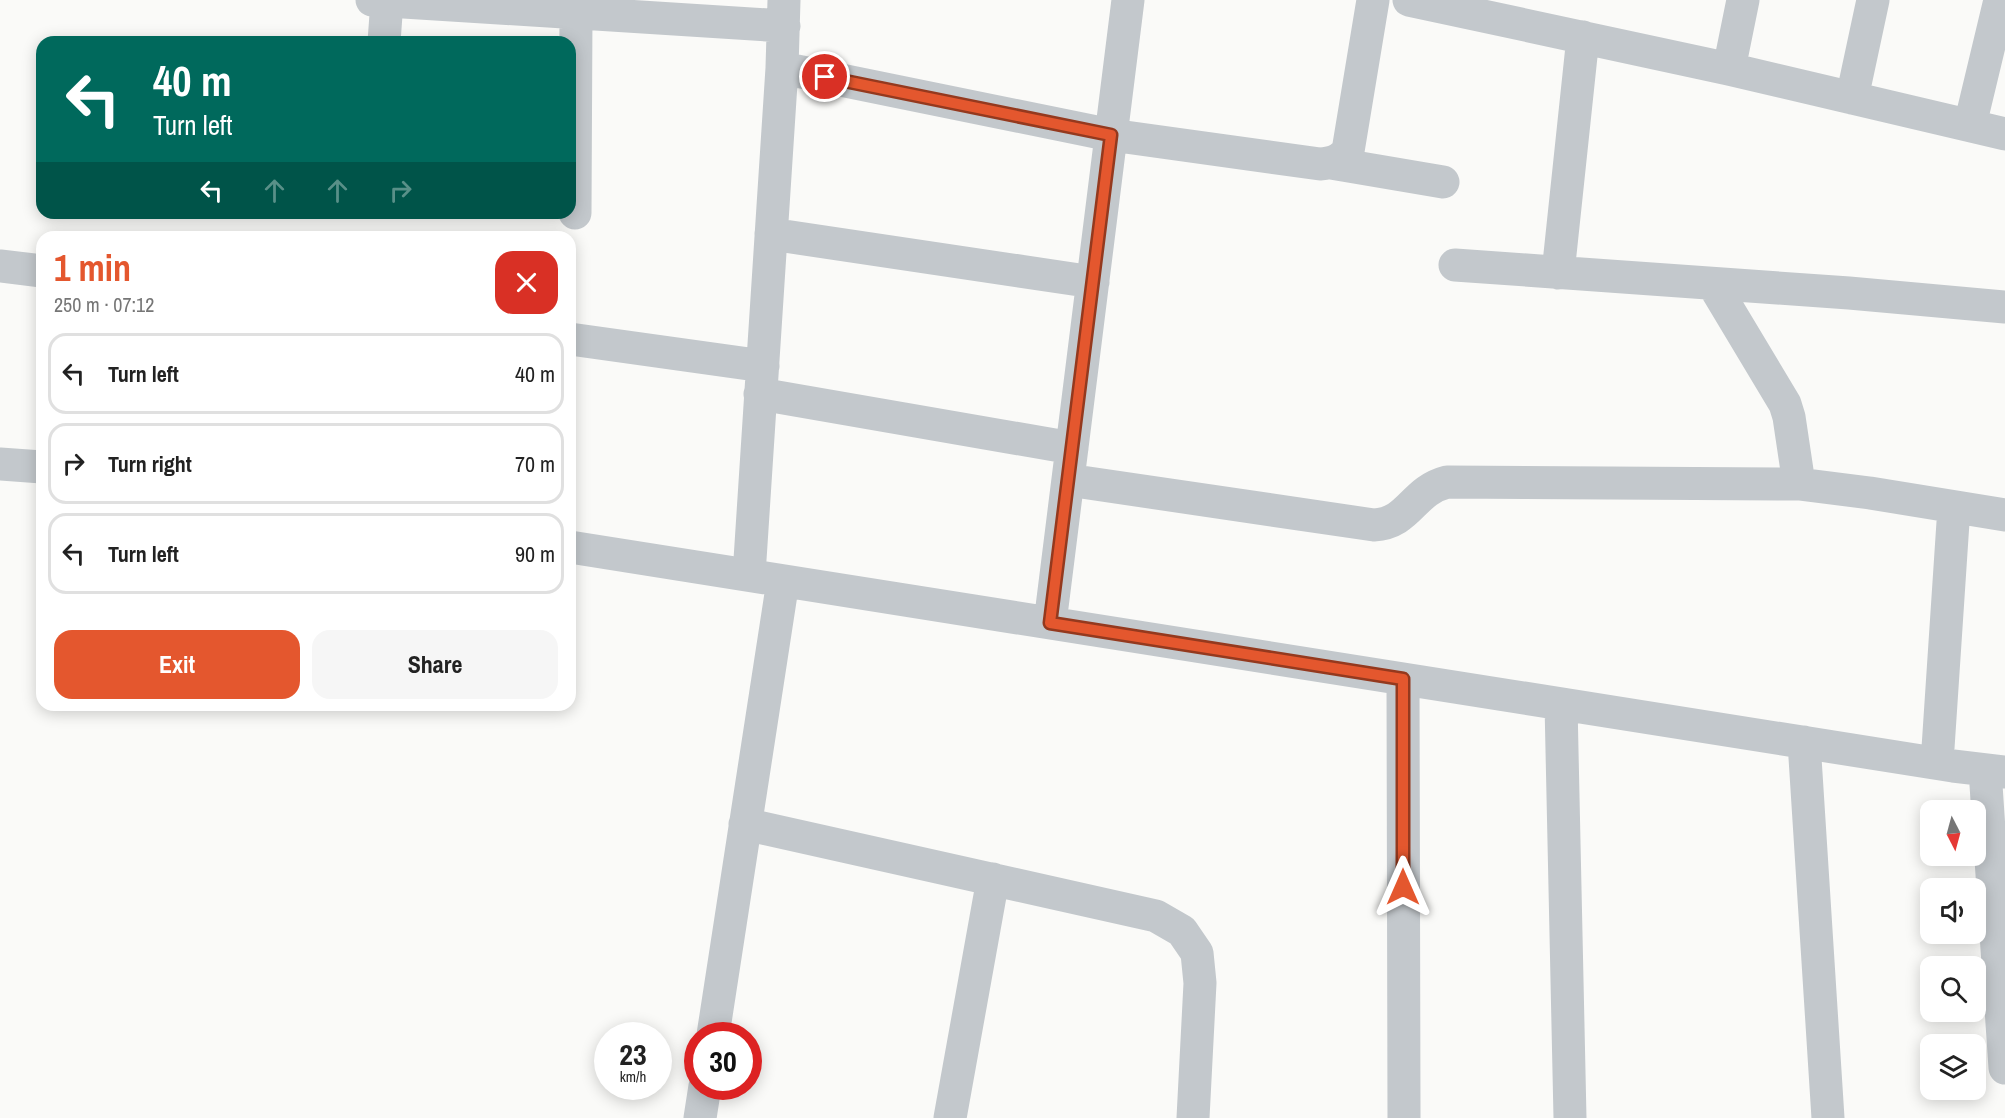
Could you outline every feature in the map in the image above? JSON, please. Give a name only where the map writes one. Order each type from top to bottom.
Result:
[{"type":"street","points":[[383,36],[380,0],[593,9],[784,13],[749,575]]},
{"type":"street","points":[[1050,623],[1128,0]]},
{"type":"street","points":[[1331,163],[1341,159],[1348,151],[1373,0]]},
{"type":"street","points":[[1409,0],[1730,69],[2005,134]]},
{"type":"street","points":[[1730,69],[1743,0]]},
{"type":"street","points":[[1852,98],[1873,0]]},
{"type":"street","points":[[1970,125],[2000,0]]},
{"type":"street","points":[[576,202],[593,9]]},
{"type":"street","points":[[1558,273],[1583,37]]},
{"type":"street","points":[[782,68],[1111,135],[1320,164],[1331,163],[1443,182]]},
{"type":"street","points":[[771,234],[1093,282]]},
{"type":"street","points":[[1455,265],[2005,307]]},
{"type":"street","points":[[0,266],[36,269]]},
{"type":"street","points":[[1713,284],[1785,404],[1790,417],[1799,484]]},
{"type":"street","points":[[576,340],[762,380],[1070,464],[1374,525],[1387,524],[1399,518],[1422,494],[1436,485],[1448,482],[1799,484],[2005,515]]},
{"type":"street","points":[[0,464],[36,467]]},
{"type":"street","points":[[1937,764],[1954,507]]},
{"type":"street","points":[[576,548],[1937,764],[1995,771],[2005,1068]]},
{"type":"street","points":[[714,1022],[783,581]]},
{"type":"street","points":[[1403,679],[1404,1118]]},
{"type":"street","points":[[1561,704],[1570,1118]]},
{"type":"street","points":[[1804,742],[1828,1118]]},
{"type":"street","points":[[745,824],[1156,916],[1182,931],[1197,953],[1200,983],[1193,1118]]},
{"type":"street","points":[[950,1118],[993,879]]},
{"type":"street","points":[[700,1118],[703,1100]]},
{"type":"route","points":[[825,77],[1111,135],[1050,623],[1403,679],[1403,887]]}]
